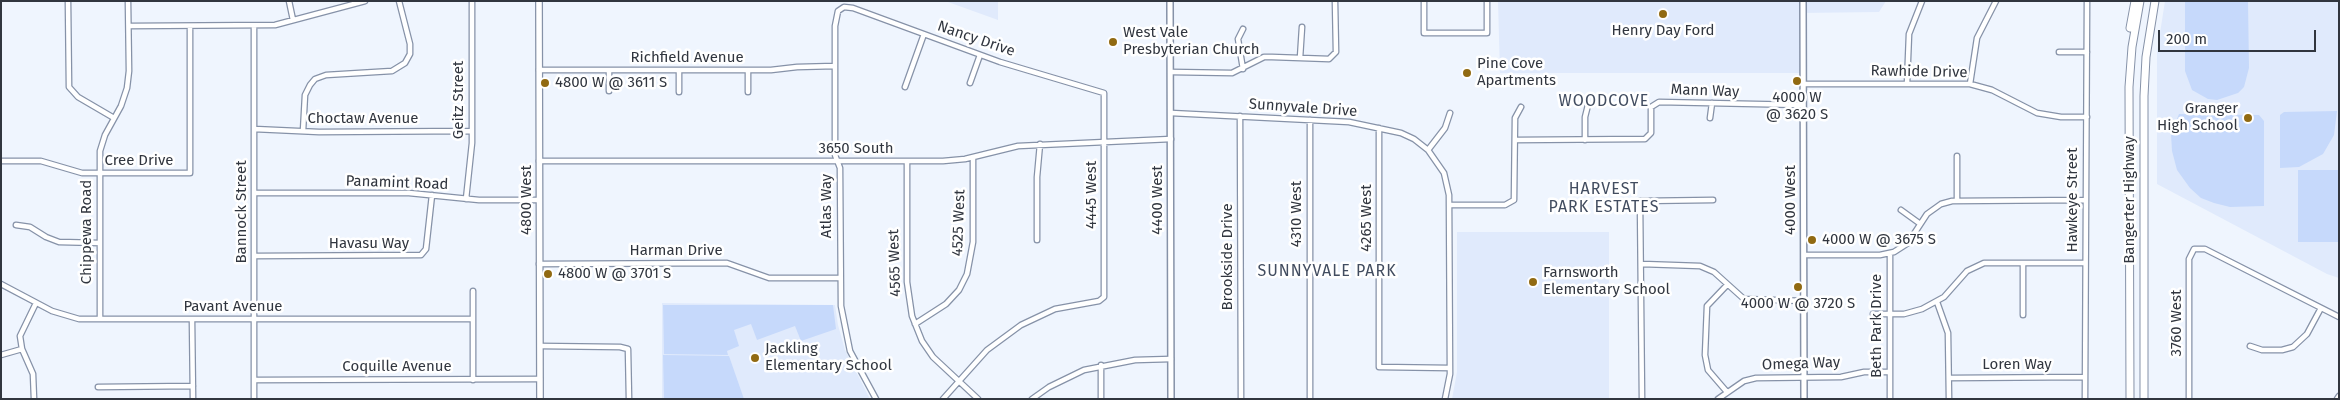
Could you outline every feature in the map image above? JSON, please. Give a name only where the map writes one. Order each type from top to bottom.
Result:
[{"type":"highway","points":[[2130,76],[2130,31],[2135,1]]},
{"type":"highway","name":"Bangerter Highway","points":[[2130,399],[2130,76],[2140,1]]},
{"type":"highway","points":[[2150,1],[2151,19]]},
{"type":"highway","name":"Bangerter Highway","points":[[2144,399],[2144,96],[2151,19],[2155,1]]},
{"type":"main road","name":"4800 West","points":[[539,1],[540,399]]},
{"type":"street","points":[[68,1],[70,87],[78,97],[114,118]]},
{"type":"street","name":"Chippewa Road","points":[[100,319],[101,146],[123,101],[128,82],[128,1]]},
{"type":"street","points":[[289,1],[293,20]]},
{"type":"street","points":[[129,26],[275,25],[363,1]]},
{"type":"street","points":[[303,131],[305,95],[315,79],[330,74],[392,71],[399,68],[407,60],[410,44],[399,1]]},
{"type":"street","name":"Geitz Street","points":[[466,199],[472,132],[472,1]]},
{"type":"street","name":"4400 West","points":[[1170,1],[1171,399]]},
{"type":"street","points":[[1170,72],[1232,73],[1264,58],[1329,59],[1334,55],[1335,1]]},
{"type":"street","points":[[1424,1],[1424,33],[1487,33],[1487,1]]},
{"type":"street","name":"4000 West","points":[[1803,1],[1804,399]]},
{"type":"street","points":[[1907,84],[1909,34],[1922,1]]},
{"type":"street","points":[[1970,84],[1977,38],[1996,1]]},
{"type":"street","name":"Hawkeye Street","points":[[2085,399],[2087,1]]},
{"type":"street","name":"Nancy Drive","points":[[840,8],[853,8],[980,55],[1104,93]]},
{"type":"street","name":"Atlas Way","points":[[840,8],[835,19],[835,155],[840,168],[841,315],[847,342],[857,367],[876,399]]},
{"type":"street","name":"Cree Drive","points":[[1,161],[41,161],[77,172],[190,173],[190,26]]},
{"type":"street","name":"Bannock Street","points":[[254,26],[254,399]]},
{"type":"street","points":[[1300,58],[1302,27]]},
{"type":"street","points":[[1242,69],[1238,40],[1239,34],[1243,29]]},
{"type":"street","points":[[905,87],[924,34]]},
{"type":"street","points":[[2059,52],[2087,52]]},
{"type":"street","points":[[970,83],[980,55]]},
{"type":"street","name":"Richfield Avenue","points":[[539,70],[748,70],[835,66]]},
{"type":"street","points":[[609,70],[609,91]]},
{"type":"street","points":[[679,70],[679,92]]},
{"type":"street","points":[[748,70],[748,92]]},
{"type":"street","name":"Rawhide Drive","points":[[1803,84],[1970,84],[1992,90],[2037,113],[2061,117],[2087,117]]},
{"type":"street","name":"4445 West","points":[[959,382],[987,350],[1021,325],[1055,309],[1098,301],[1104,297],[1104,93]]},
{"type":"street","name":"Mann Way","points":[[1515,140],[1647,138],[1650,133],[1651,108],[1655,103],[1803,106]]},
{"type":"street","points":[[1710,118],[1712,103]]},
{"type":"street","points":[[1585,140],[1585,117],[1588,105]]},
{"type":"street","points":[[1450,205],[1505,204],[1512,202],[1515,193],[1516,116],[1522,106]]},
{"type":"street","name":"Sunnyvale Drive","points":[[1171,112],[1349,122],[1407,136],[1428,150],[1444,173],[1450,205],[1450,368],[1445,399]]},
{"type":"street","points":[[1428,150],[1445,128],[1450,113]]},
{"type":"street","name":"Brookside Drive","points":[[1240,116],[1241,399]]},
{"type":"street","name":"4310 West","points":[[1310,120],[1310,399]]},
{"type":"street","name":"4265 West","points":[[1380,128],[1379,367],[1450,368]]},
{"type":"street","name":"Choctaw Avenue","points":[[254,129],[472,132]]},
{"type":"street","name":"3650 South","points":[[539,161],[948,161],[973,157],[1006,147],[1171,139]]},
{"type":"street","points":[[1037,240],[1037,177],[1040,144]]},
{"type":"street","points":[[1957,156],[1957,200]]},
{"type":"street","name":"4525 West","points":[[914,324],[946,304],[958,290],[967,274],[973,250],[973,157]]},
{"type":"street","name":"4565 West","points":[[906,162],[907,289],[914,324],[933,357],[978,399]]},
{"type":"street","name":"Panamint Road","points":[[254,193],[409,193],[466,199],[539,200]]},
{"type":"street","name":"Havasu Way","points":[[254,256],[422,255],[426,249],[432,195]]},
{"type":"street","points":[[1642,399],[1640,202],[1713,200]]},
{"type":"street","points":[[1804,255],[1890,254],[1908,243],[1919,223],[1936,207],[1957,200],[2085,200]]},
{"type":"street","points":[[1901,210],[1919,223]]},
{"type":"street","points":[[16,225],[30,227],[46,237],[59,242],[100,243]]},
{"type":"street","name":"3760 West","points":[[2190,399],[2189,259],[2194,249],[2206,249],[2321,308]]},
{"type":"street","name":"Beth Park Drive","points":[[1890,254],[1890,399]]},
{"type":"street","name":"Harman Drive","points":[[539,264],[727,263],[764,277],[840,278]]},
{"type":"street","points":[[1873,314],[1915,312],[1937,302],[1949,292],[1967,271],[1975,266],[1988,263],[2085,263]]},
{"type":"street","points":[[2023,263],[2023,315]]},
{"type":"street","points":[[1642,264],[1700,266],[1714,272],[1740,296],[1750,300],[1804,301]]},
{"type":"street","name":"Pavant Avenue","points":[[1,284],[63,316],[79,319],[473,319]]},
{"type":"street","points":[[1727,285],[1707,306],[1705,355],[1708,370],[1727,392]]},
{"type":"street","points":[[473,291],[473,380]]},
{"type":"street","points":[[1937,302],[1947,328],[1949,399]]},
{"type":"street","points":[[34,399],[33,374],[22,349],[20,339],[21,329],[36,303]]},
{"type":"street","points":[[2250,346],[2259,350],[2278,350],[2296,345],[2310,331],[2321,308],[2339,318]]},
{"type":"street","points":[[192,319],[193,399]]},
{"type":"street","points":[[540,346],[620,346],[628,348],[630,399]]},
{"type":"street","points":[[1,355],[22,349]]},
{"type":"street","points":[[1032,399],[1067,377],[1101,365],[1135,360],[1171,360]]},
{"type":"street","points":[[1101,365],[1101,399]]},
{"type":"street","name":"Omega Way","points":[[1718,399],[1744,381],[1756,378],[1841,377],[1864,372],[1890,372]]},
{"type":"street","name":"Loren Way","points":[[1949,378],[2085,377]]},
{"type":"street","name":"Coquille Avenue","points":[[254,380],[540,380]]},
{"type":"street","points":[[943,399],[959,382]]},
{"type":"street","points":[[98,387],[193,386]]},
{"type":"shaded area","points":[[998,1],[998,20],[948,2]]},
{"type":"shaded area","points":[[1498,1],[1886,1],[1879,12],[1799,13],[1800,73],[1500,73]]},
{"type":"shaded area","name":"Granger High School","points":[[2165,1],[2339,1],[2339,278],[2327,274],[2157,184],[2157,52]]},
{"type":"shaded area","points":[[2185,1],[2248,1],[2249,68],[2244,87],[2238,93],[2217,100],[2208,99],[2192,90],[2185,71]]},
{"type":"shaded area","points":[[2337,111],[2334,135],[2323,154],[2299,167],[2280,168],[2280,115],[2284,112]]},
{"type":"shaded area","points":[[2179,114],[2259,115],[2264,121],[2264,206],[2230,207],[2201,198],[2190,188],[2177,170],[2172,151],[2171,134]]},
{"type":"shaded area","points":[[2298,170],[2339,170],[2339,242],[2298,242]]},
{"type":"shaded area","name":"Farnsworth Elementary School","points":[[1457,232],[1609,232],[1609,399],[1452,399],[1457,372]]},
{"type":"shaded area","name":"Jackling Elementary School","points":[[662,303],[835,305],[845,350],[870,399],[662,399]]},
{"type":"shaded area","points":[[663,305],[833,305],[836,329],[801,341],[795,326],[757,340],[751,324],[734,330],[739,346],[727,351],[728,355],[664,354]]},
{"type":"shaded area","points":[[663,355],[729,356],[744,399],[664,399]]},
{"type":"place","name":"Henry Day Ford","points":[[1663,14]]},
{"type":"place","name":"West Vale Presbyterian Church","points":[[1113,42]]},
{"type":"place","name":"Pine Cove Apartments","points":[[1467,73]]},
{"type":"place","name":"4000 W @ 3620 S","points":[[1797,81]]},
{"type":"place","name":"4800 W @ 3611 S","points":[[545,83]]},
{"type":"place","name":"Granger High School","points":[[2248,118]]},
{"type":"place","name":"4000 W @ 3675 S","points":[[1812,240]]},
{"type":"place","name":"4800 W @ 3701 S","points":[[548,274]]},
{"type":"place","name":"Farnsworth Elementary School","points":[[1533,282]]},
{"type":"place","name":"4000 W @ 3720 S","points":[[1798,287]]},
{"type":"place","name":"Jackling Elementary School","points":[[755,358]]},
{"type":"district","name":"WOODCOVE","points":[[1604,102]]},
{"type":"district","name":"HARVEST PARK ESTATES","points":[[1604,199]]},
{"type":"district","name":"SUNNYVALE PARK","points":[[1327,272]]}]
